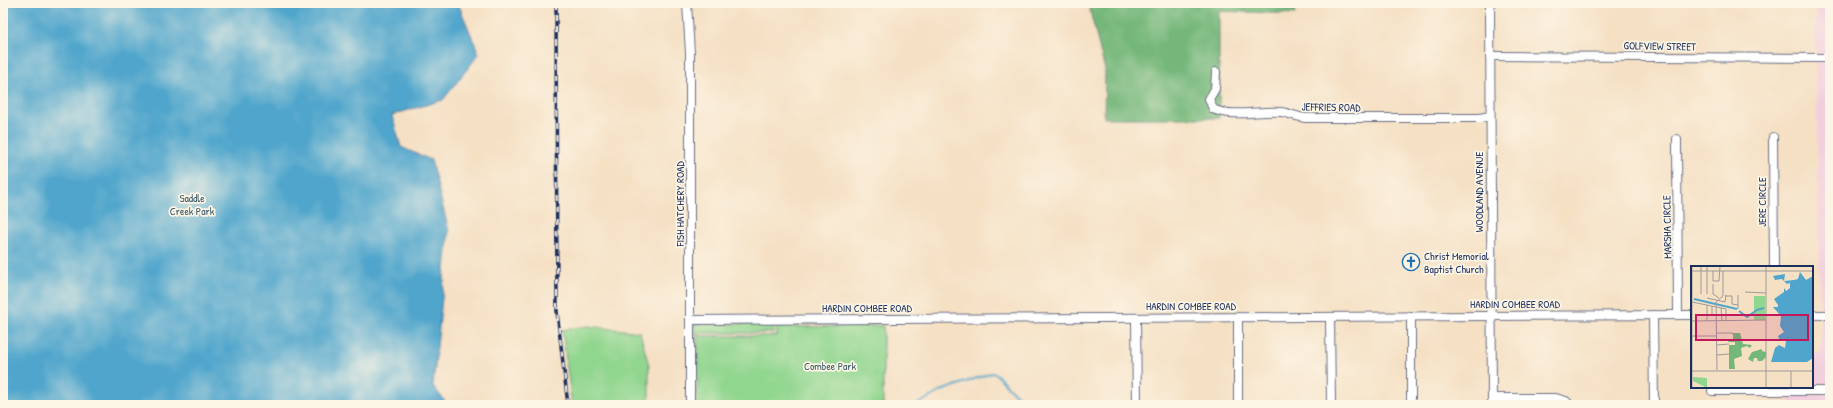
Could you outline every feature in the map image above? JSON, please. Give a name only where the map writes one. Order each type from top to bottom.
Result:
[{"type":"street","name":"FISH HATCHERY ROAD","points":[[687,3],[690,53],[690,405]]},
{"type":"street","name":"WOODLAND AVENUE","points":[[1490,3],[1492,402]]},
{"type":"street","name":"GOLFVIEW STREET","points":[[1490,56],[1830,58]]},
{"type":"street","name":"JEFFRIES ROAD","points":[[1216,72],[1215,89],[1209,99],[1213,109],[1218,111],[1251,113],[1282,112],[1295,117],[1305,118],[1472,118],[1490,116]]},
{"type":"street","name":"JERE CIRCLE","points":[[1773,137],[1774,266]]},
{"type":"street","name":"MARSHA CIRCLE","points":[[1677,139],[1678,315]]},
{"type":"street","points":[[1654,315],[1654,405]]},
{"type":"street","name":"HARDIN COMBEE ROAD","points":[[690,320],[1691,315]]},
{"type":"street","points":[[1813,315],[1830,315]]},
{"type":"street","points":[[1411,316],[1411,405]]},
{"type":"street","points":[[1238,317],[1238,405]]},
{"type":"street","points":[[1330,317],[1331,405]]},
{"type":"street","points":[[1136,318],[1137,405]]},
{"type":"street","points":[[1712,392],[1830,391]]},
{"type":"street","points":[[1492,402],[1556,398],[1566,401],[1570,405]]},
{"type":"shaded area","points":[[1815,3],[1830,3],[1830,55],[1816,55]]},
{"type":"shaded area","points":[[1816,62],[1830,62],[1830,311],[1820,311]]},
{"type":"shaded area","points":[[1820,318],[1830,318],[1830,387],[1813,387],[1813,354],[1821,353]]},
{"type":"shaded area","points":[[1789,395],[1830,395],[1830,405],[1790,405]]},
{"type":"green space","points":[[1088,3],[1296,3],[1295,14],[1219,11],[1219,118],[1104,118],[1105,70]]},
{"type":"green space","points":[[878,323],[777,324],[774,326],[774,333],[696,333],[694,405],[694,324]]},
{"type":"green space","points":[[588,326],[640,332],[649,366],[649,405],[572,405],[562,330]]},
{"type":"green space","name":"Combee Park","points":[[883,326],[883,405],[697,405],[698,336],[777,336],[777,327]]},
{"type":"water","name":"Saddle Creek Park","points":[[3,3],[458,3],[479,54],[443,100],[392,115],[401,147],[431,160],[449,231],[433,386],[448,405],[3,405]]},
{"type":"waterway","points":[[916,405],[941,391],[991,373],[996,374],[1015,394],[1031,405]]},
{"type":"railway","points":[[556,3],[557,312],[568,405]]},
{"type":"place","name":"Christ Memorial Baptist Church","points":[[1411,262]]}]
